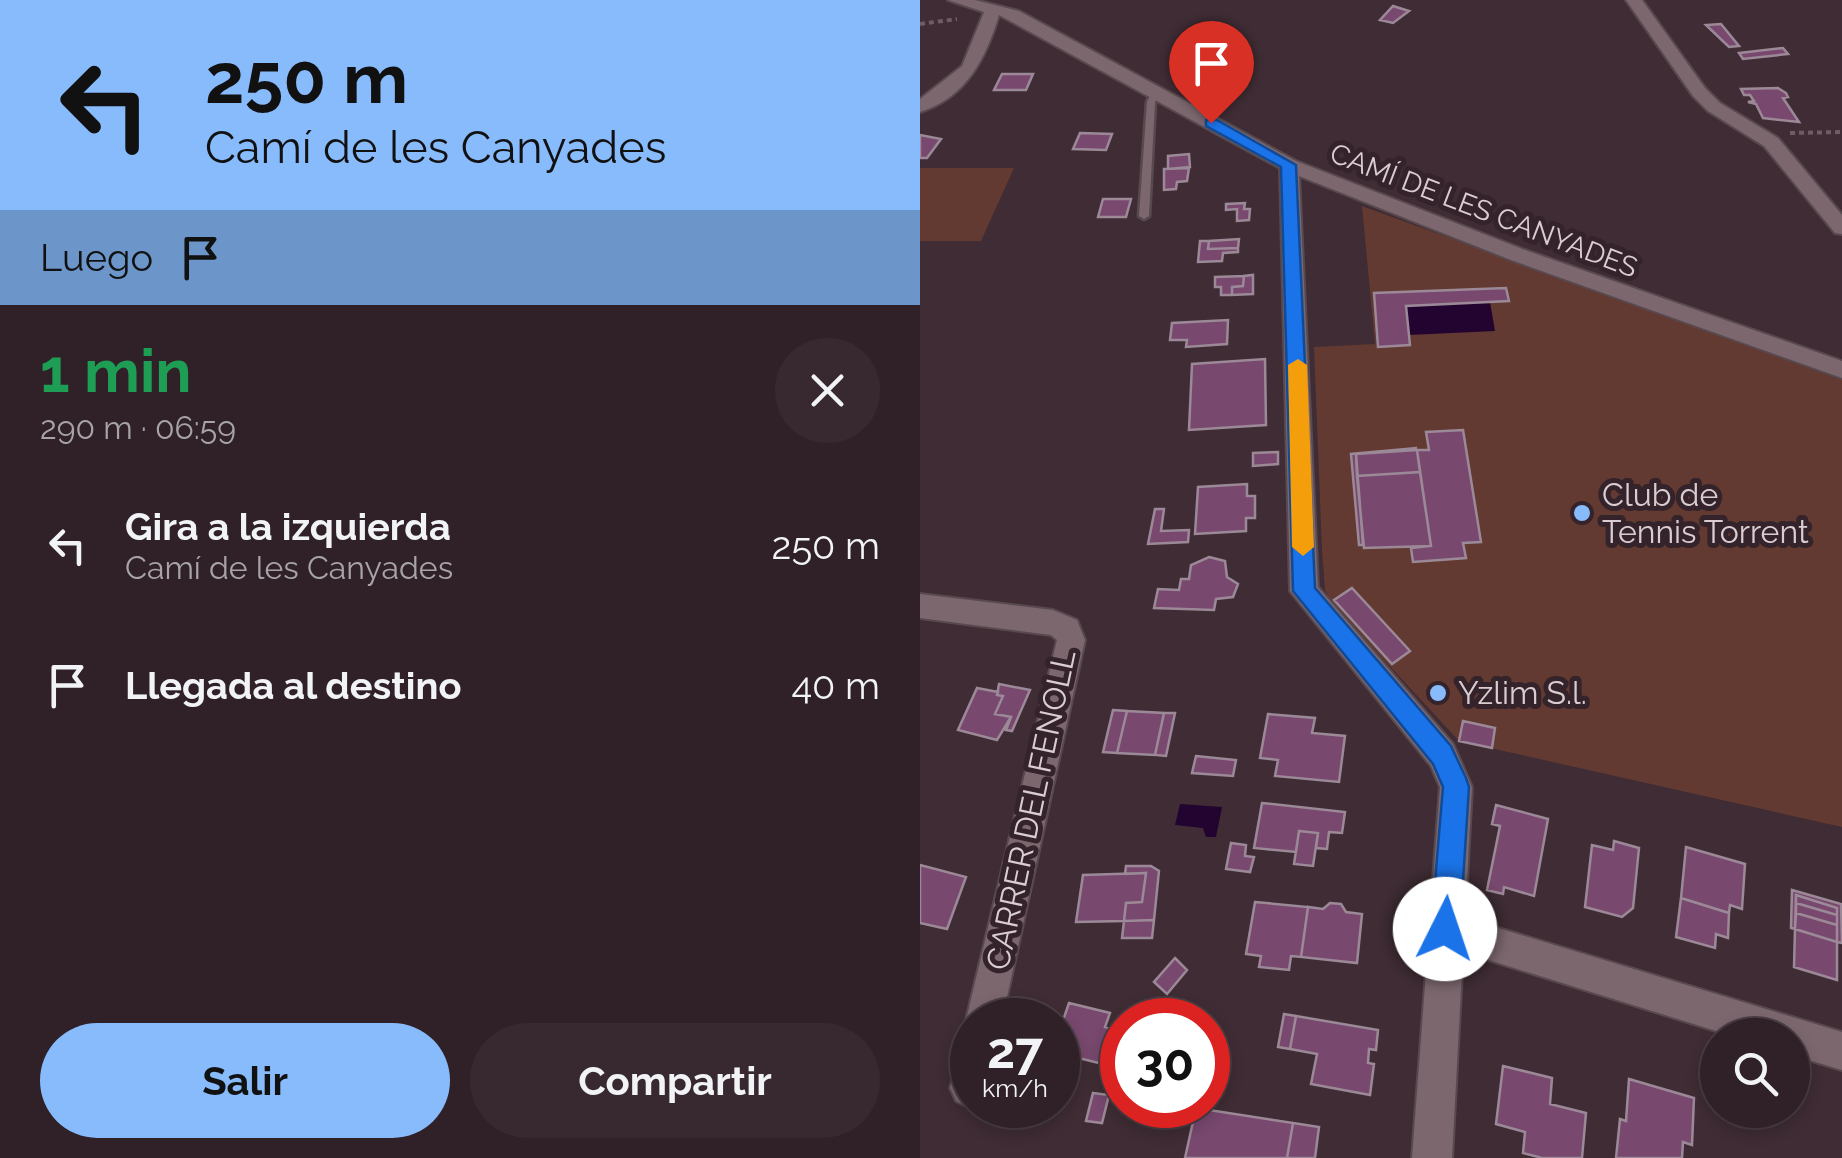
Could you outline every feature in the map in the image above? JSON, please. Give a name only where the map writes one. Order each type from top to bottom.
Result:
[{"type":"street","name":"CAMÍ DE LES CANYADES","points":[[956,0],[1014,14],[1288,165],[1518,256],[1842,370]]},
{"type":"street","points":[[1634,0],[1700,92],[1714,107],[1771,142],[1842,228]]},
{"type":"street","points":[[920,107],[962,80],[977,57],[993,10]]},
{"type":"street","points":[[920,92],[962,80]]},
{"type":"street","points":[[1288,165],[1304,591],[1442,755],[1456,787],[1432,1158]]},
{"type":"street","name":"CARRER DEL FENOLL","points":[[920,606],[1053,623],[1068,630],[1071,640],[989,998]]},
{"type":"street","points":[[1445,929],[1732,1018]]},
{"type":"street","points":[[1810,1042],[1842,1052]]},
{"type":"lane","points":[[1144,216],[1151,102],[1156,91]]},
{"type":"path","points":[[1758,134],[1842,132]]},
{"type":"shaded area","points":[[920,168],[1014,168],[981,241],[920,241]]},
{"type":"shaded area","name":"Club de Tennis Torrent","points":[[1362,206],[1842,380],[1842,827],[1459,741],[1334,606],[1325,590],[1314,347],[1375,344]]},
{"type":"shaded area","points":[[1490,302],[1495,331],[1409,335],[1406,306]]},
{"type":"shaded area","points":[[1180,804],[1222,807],[1216,837],[1206,837],[1203,828],[1175,825]]},
{"type":"building","points":[[1393,6],[1409,11],[1393,23],[1380,20]]},
{"type":"building","points":[[1721,24],[1739,46],[1729,47],[1706,25]]},
{"type":"building","points":[[1783,48],[1788,54],[1743,59],[1739,53]]},
{"type":"building","points":[[1002,74],[1033,74],[1026,90],[994,90]]},
{"type":"building","points":[[1778,88],[1786,93],[1788,97],[1783,98],[1799,122],[1763,118],[1756,104],[1748,102],[1754,101],[1750,95],[1744,95],[1741,89]]},
{"type":"building","points":[[1080,133],[1112,134],[1106,150],[1073,149]]},
{"type":"building","points":[[920,135],[941,139],[927,158],[920,158]]},
{"type":"building","points":[[1189,154],[1190,167],[1168,169],[1168,156]]},
{"type":"building","points":[[1189,168],[1187,181],[1177,182],[1176,189],[1164,190],[1164,169]]},
{"type":"building","points":[[1103,199],[1131,199],[1126,217],[1098,217]]},
{"type":"building","points":[[1245,203],[1244,209],[1250,209],[1249,220],[1237,221],[1237,209],[1226,210],[1226,204]]},
{"type":"building","points":[[1239,239],[1238,248],[1208,249],[1209,241]]},
{"type":"building","points":[[1200,241],[1209,241],[1208,249],[1238,248],[1238,252],[1223,253],[1222,261],[1198,262]]},
{"type":"building","points":[[1253,275],[1253,294],[1232,295],[1232,287],[1243,286],[1244,276]]},
{"type":"building","points":[[1244,276],[1243,286],[1232,287],[1232,295],[1221,295],[1221,287],[1215,287],[1215,277]]},
{"type":"building","points":[[1506,288],[1509,301],[1406,306],[1410,345],[1378,347],[1374,293]]},
{"type":"building","points":[[1228,320],[1227,344],[1186,347],[1187,340],[1170,340],[1172,323]]},
{"type":"building","points":[[1265,359],[1266,425],[1189,430],[1192,364]]},
{"type":"building","points":[[1463,430],[1481,542],[1463,543],[1466,558],[1413,562],[1411,548],[1431,546],[1417,450],[1429,450],[1426,432]]},
{"type":"building","points":[[1417,448],[1356,454],[1363,545],[1359,545],[1351,454]]},
{"type":"building","points":[[1417,450],[1420,472],[1357,476],[1356,454]]},
{"type":"building","points":[[1278,452],[1278,464],[1253,466],[1253,453]]},
{"type":"building","points":[[1420,472],[1431,546],[1364,548],[1357,476]]},
{"type":"building","points":[[1247,484],[1247,496],[1255,496],[1255,518],[1246,518],[1246,531],[1195,534],[1198,487]]},
{"type":"building","points":[[1155,509],[1164,509],[1161,531],[1189,530],[1188,542],[1148,544]]},
{"type":"building","points":[[1209,557],[1225,561],[1227,577],[1238,584],[1233,597],[1216,599],[1214,610],[1154,608],[1158,589],[1179,590],[1181,579],[1189,579],[1191,565]]},
{"type":"building","points":[[1352,588],[1410,651],[1392,664],[1334,600]]},
{"type":"building","points":[[999,684],[1030,690],[1012,731],[1006,730],[1011,717],[995,714],[1003,696],[997,695]]},
{"type":"building","points":[[977,688],[1003,696],[995,714],[1011,717],[997,740],[958,730]]},
{"type":"building","points":[[1113,710],[1127,711],[1117,753],[1103,752]]},
{"type":"building","points":[[1127,711],[1164,713],[1155,755],[1117,753]]},
{"type":"building","points":[[1164,713],[1175,713],[1166,756],[1155,755]]},
{"type":"building","points":[[1268,714],[1315,718],[1312,733],[1345,736],[1339,782],[1275,776],[1278,760],[1260,758]]},
{"type":"building","points":[[1463,721],[1495,728],[1492,748],[1459,741]]},
{"type":"building","points":[[1196,756],[1236,760],[1233,776],[1192,773]]},
{"type":"building","points":[[1262,803],[1345,812],[1342,833],[1329,832],[1327,849],[1316,848],[1318,833],[1299,831],[1296,852],[1254,848]]},
{"type":"building","points":[[1496,805],[1548,819],[1534,896],[1504,887],[1503,894],[1487,890],[1500,826],[1492,824]]},
{"type":"building","points":[[1299,831],[1318,833],[1313,866],[1294,864]]},
{"type":"building","points":[[1614,841],[1639,848],[1633,908],[1622,917],[1585,907],[1592,845],[1613,850]]},
{"type":"building","points":[[1231,843],[1246,845],[1245,856],[1254,857],[1250,872],[1226,869]]},
{"type":"building","points":[[1686,847],[1745,864],[1742,909],[1730,905],[1729,913],[1681,898]]},
{"type":"building","points":[[920,865],[966,877],[947,929],[920,923]]},
{"type":"building","points":[[1126,866],[1151,866],[1159,871],[1154,920],[1124,921],[1126,903],[1142,902],[1146,873],[1125,874]]},
{"type":"building","points":[[1146,873],[1142,902],[1126,903],[1124,921],[1076,922],[1083,875]]},
{"type":"building","points":[[1792,890],[1841,904],[1842,943],[1837,942],[1837,908],[1796,895],[1795,929],[1791,928]]},
{"type":"building","points":[[1796,895],[1837,908],[1837,915],[1796,903]]},
{"type":"building","points":[[1681,898],[1729,913],[1728,938],[1716,934],[1715,948],[1676,937]]},
{"type":"building","points":[[1255,902],[1308,907],[1301,957],[1291,956],[1289,970],[1259,967],[1261,956],[1246,954]]},
{"type":"building","points":[[1330,903],[1341,904],[1346,912],[1362,914],[1357,963],[1301,957],[1308,907],[1323,909]]},
{"type":"building","points":[[1796,903],[1837,915],[1837,925],[1796,913]]},
{"type":"building","points":[[1796,913],[1837,925],[1837,942],[1795,929]]},
{"type":"building","points":[[1154,920],[1152,938],[1122,938],[1124,921]]},
{"type":"building","points":[[1795,929],[1837,942],[1837,980],[1794,967]]},
{"type":"building","points":[[1175,958],[1187,970],[1167,994],[1154,982]]},
{"type":"building","points":[[1080,1006],[1100,1011],[1100,1063],[1080,1058]]},
{"type":"building","points":[[1284,1014],[1296,1016],[1290,1049],[1278,1047]]},
{"type":"building","points":[[1296,1016],[1378,1030],[1376,1050],[1369,1049],[1368,1063],[1374,1064],[1370,1095],[1311,1084],[1317,1054],[1290,1049]]},
{"type":"building","points":[[1503,1066],[1552,1078],[1550,1104],[1586,1113],[1582,1158],[1542,1158],[1523,1153],[1525,1132],[1496,1124]]},
{"type":"building","points":[[1629,1079],[1694,1098],[1692,1145],[1683,1142],[1682,1158],[1616,1158],[1620,1119],[1626,1121]]},
{"type":"building","points":[[1093,1093],[1100,1094],[1100,1123],[1086,1121]]},
{"type":"building","points":[[1230,1113],[1293,1123],[1287,1158],[1185,1158],[1192,1128],[1230,1128]]},
{"type":"building","points":[[1293,1123],[1319,1127],[1315,1158],[1287,1158]]},
{"type":"slow traffic","points":[[1298,365],[1303,547]]},
{"type":"place","name":"Club de Tennis Torrent","points":[[1582,513]]},
{"type":"place","name":"Yzlim S.l.","points":[[1438,693]]},
{"type":"route","points":[[1211,123],[1288,165],[1296,279],[1304,591],[1442,755],[1456,787],[1445,929]]}]
